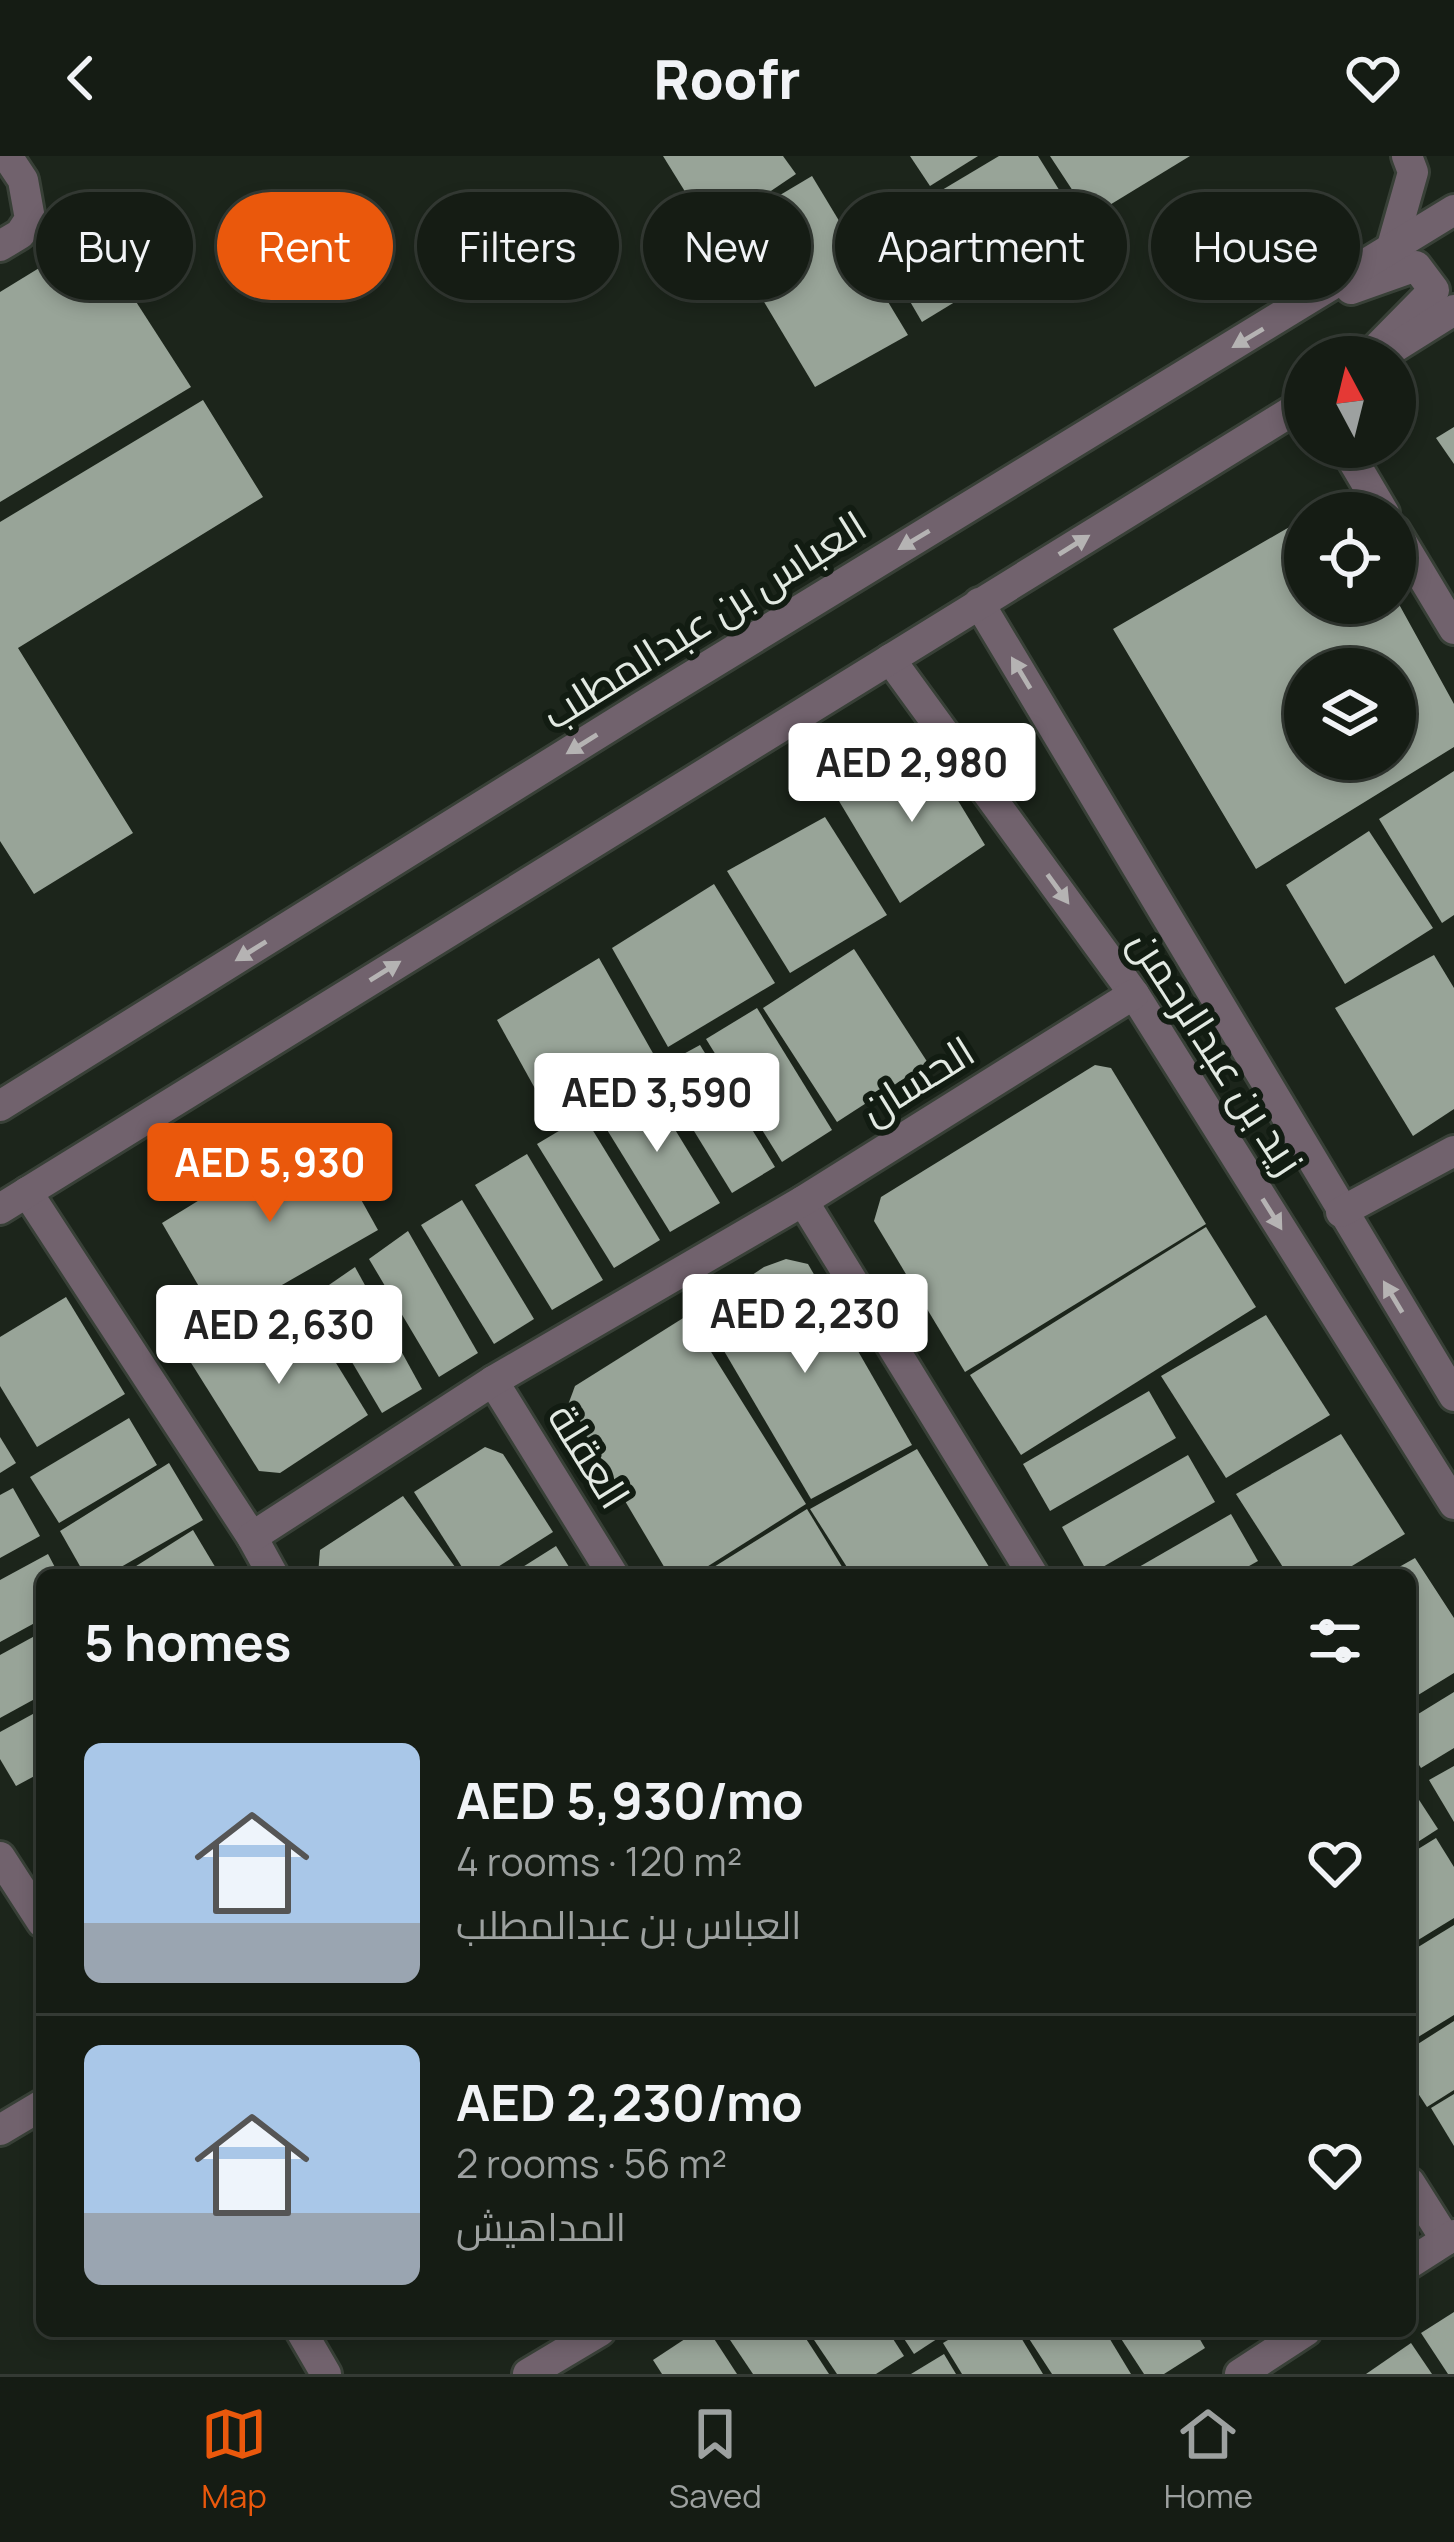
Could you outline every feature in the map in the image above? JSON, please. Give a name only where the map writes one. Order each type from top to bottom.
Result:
[{"type":"street","points":[[0,246],[20,234],[30,219],[23,181],[7,156]]},
{"type":"street","points":[[1390,250],[1413,172],[1407,156]]},
{"type":"street","name":"العباس بن عبدالمطلب","points":[[0,1106],[1454,209]]},
{"type":"street","points":[[1295,309],[1416,266],[1434,290],[1389,336]]},
{"type":"street","points":[[1413,336],[1454,310]]},
{"type":"street","points":[[0,1209],[1284,416]]},
{"type":"street","points":[[1416,565],[1454,629]]},
{"type":"street","name":"زيد بن عبدالرحمن","points":[[980,603],[1454,1396]]},
{"type":"street","name":"زيد بن عبدالرحمن","points":[[890,659],[1134,994],[1454,1504]]},
{"type":"street","name":"الحسان","points":[[252,1537],[493,1382],[803,1201],[1134,994]]},
{"type":"street","points":[[1341,1212],[1454,1151]]},
{"type":"street","points":[[27,1192],[270,1569]]},
{"type":"street","points":[[803,1201],[1029,1569]]},
{"type":"street","name":"العقلة","points":[[493,1382],[609,1569]]},
{"type":"street","points":[[0,1857],[36,1913]]},
{"type":"street","points":[[0,2130],[36,2108]]},
{"type":"street","points":[[1416,2191],[1450,2237],[1416,2259]]},
{"type":"street","points":[[304,2337],[326,2374]]},
{"type":"street","points":[[528,2374],[591,2337]]},
{"type":"street","points":[[1240,2374],[1297,2337]]},
{"type":"building","points":[[663,156],[783,156],[796,174],[769,192],[685,192]]},
{"type":"building","points":[[910,156],[978,156],[930,186]]},
{"type":"building","points":[[999,156],[1038,156],[1060,192],[939,192]]},
{"type":"building","points":[[1050,156],[1190,156],[1127,194],[1074,192]]},
{"type":"building","points":[[812,176],[835,214],[835,300],[887,300],[908,335],[815,387],[763,300],[811,300],[811,192],[785,192]]},
{"type":"building","points":[[36,270],[36,300],[135,300],[191,387],[0,502],[0,292]]},
{"type":"building","points":[[909,300],[958,300],[922,322]]},
{"type":"building","points":[[203,400],[263,497],[18,648],[133,833],[34,894],[0,841],[0,522]]},
{"type":"building","points":[[1454,427],[1454,464],[1436,438]]},
{"type":"building","points":[[1284,530],[1284,624],[1410,624],[1454,704],[1454,747],[1416,770],[1416,648],[1284,648],[1284,780],[1400,780],[1256,869],[1113,629]]},
{"type":"building","points":[[926,748],[985,845],[900,903],[839,801]]},
{"type":"building","points":[[1454,771],[1454,915],[1442,923],[1379,819]]},
{"type":"building","points":[[825,817],[887,915],[790,973],[727,871]]},
{"type":"building","points":[[1369,831],[1433,928],[1345,984],[1286,885]]},
{"type":"building","points":[[714,884],[775,983],[668,1047],[612,948]]},
{"type":"building","points":[[854,949],[928,1063],[837,1122],[763,1008]]},
{"type":"building","points":[[1434,955],[1454,988],[1454,1109],[1413,1136],[1335,1008]]},
{"type":"building","points":[[599,958],[654,1055],[553,1121],[497,1020]]},
{"type":"building","points":[[757,1008],[832,1130],[782,1162],[706,1039]]},
{"type":"building","points":[[700,1045],[775,1167],[732,1193],[656,1069]]},
{"type":"building","points":[[1095,1065],[1111,1068],[1206,1224],[965,1372],[874,1221],[881,1197]]},
{"type":"building","points":[[644,1079],[720,1203],[670,1232],[593,1107]]},
{"type":"building","points":[[584,1116],[660,1240],[614,1268],[537,1144]]},
{"type":"building","points":[[320,1126],[378,1230],[219,1321],[162,1223]]},
{"type":"building","points":[[527,1154],[603,1280],[552,1310],[475,1185]]},
{"type":"building","points":[[462,1200],[534,1319],[494,1344],[421,1225]]},
{"type":"building","points":[[1206,1227],[1256,1307],[1021,1455],[970,1375]]},
{"type":"building","points":[[408,1231],[478,1353],[439,1377],[369,1259]]},
{"type":"building","points":[[786,1259],[808,1264],[912,1445],[811,1499],[700,1310],[764,1267]]},
{"type":"building","points":[[355,1267],[422,1389],[382,1413],[313,1296]]},
{"type":"building","points":[[293,1293],[368,1415],[280,1473],[259,1471],[188,1358]]},
{"type":"building","points":[[66,1297],[125,1394],[37,1447],[0,1386],[0,1337]]},
{"type":"building","points":[[688,1315],[806,1504],[703,1569],[665,1569],[568,1405],[575,1386]]},
{"type":"building","points":[[1266,1315],[1330,1415],[1226,1478],[1161,1376]]},
{"type":"building","points":[[1149,1391],[1176,1438],[1050,1511],[1023,1464]]},
{"type":"building","points":[[129,1418],[157,1465],[59,1523],[30,1477]]},
{"type":"building","points":[[1341,1434],[1405,1534],[1347,1569],[1284,1569],[1236,1494]]},
{"type":"building","points":[[0,1437],[16,1463],[0,1473]]},
{"type":"building","points":[[485,1447],[503,1454],[553,1532],[494,1569],[463,1569],[414,1492]]},
{"type":"building","points":[[917,1449],[990,1569],[848,1569],[810,1509]]},
{"type":"building","points":[[1188,1455],[1215,1502],[1099,1569],[1086,1569],[1062,1527]]},
{"type":"building","points":[[169,1463],[203,1520],[117,1569],[82,1569],[60,1531]]},
{"type":"building","points":[[13,1488],[40,1536],[0,1558],[0,1495]]},
{"type":"building","points":[[403,1496],[457,1569],[318,1569],[320,1550]]},
{"type":"building","points":[[807,1509],[843,1569],[711,1569]]},
{"type":"building","points":[[1231,1514],[1258,1561],[1244,1569],[1135,1569]]},
{"type":"building","points":[[193,1530],[216,1569],[131,1569]]},
{"type":"building","points":[[556,1546],[570,1569],[520,1569]]},
{"type":"building","points":[[48,1554],[56,1569],[36,1569],[36,1622],[0,1642],[0,1580]]},
{"type":"building","points":[[1415,1558],[1454,1618],[1454,1673],[1416,1696],[1416,1569],[1396,1569]]},
{"type":"building","points":[[36,1635],[36,1698],[0,1718],[0,1655]]},
{"type":"building","points":[[1454,1692],[1454,1748],[1421,1768],[1416,1760],[1416,1715]]},
{"type":"building","points":[[36,1712],[36,1775],[16,1786],[0,1759],[0,1732]]},
{"type":"building","points":[[1454,1766],[1454,1822],[1429,1780]]},
{"type":"building","points":[[1416,1795],[1438,1829],[1416,1843]]},
{"type":"building","points":[[1436,1838],[1454,1867],[1454,1918],[1416,1941],[1416,1850]]},
{"type":"building","points":[[1454,1925],[1454,2015],[1416,2038],[1416,1948]]},
{"type":"building","points":[[1454,2021],[1454,2090],[1427,2107],[1416,2090],[1416,2045]]},
{"type":"building","points":[[1454,2094],[1454,2146],[1431,2108]]},
{"type":"building","points":[[1454,2312],[1454,2374],[1448,2374],[1421,2333]]},
{"type":"building","points":[[688,2337],[713,2337],[737,2374],[662,2374],[653,2360]]},
{"type":"building","points":[[728,2337],[805,2337],[829,2374],[753,2374]]},
{"type":"building","points":[[812,2337],[892,2337],[904,2356],[876,2374],[837,2374]]},
{"type":"building","points":[[903,2337],[940,2337],[914,2354]]},
{"type":"building","points":[[953,2337],[1021,2337],[1043,2374],[962,2374],[943,2343]]},
{"type":"building","points":[[1028,2337],[1109,2337],[1131,2374],[1052,2374]]},
{"type":"building","points":[[1120,2337],[1199,2337],[1205,2348],[1164,2374],[1144,2374]]},
{"type":"building","points":[[1411,2343],[1432,2374],[1366,2374]]},
{"type":"building","points":[[944,2354],[956,2374],[911,2374]]}]
